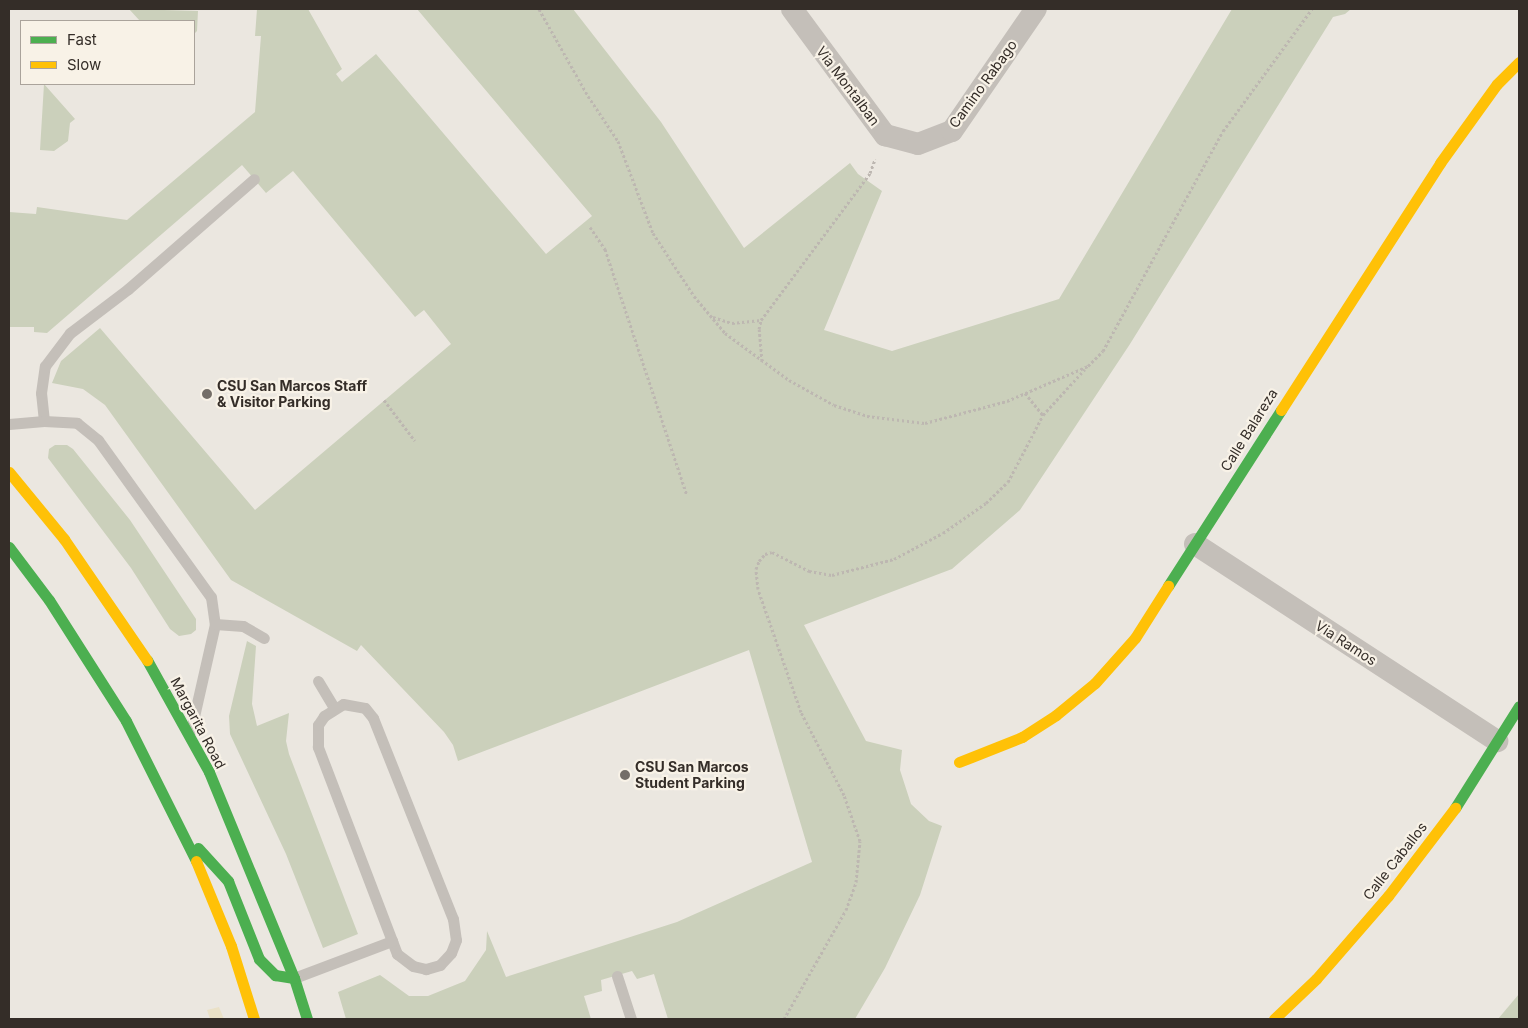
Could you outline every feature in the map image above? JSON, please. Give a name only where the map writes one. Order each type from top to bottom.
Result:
[{"type":"main road","name":"Calle Balareza","points":[[959,762],[1022,737],[1056,715],[1095,683],[1135,638],[1440,162],[1497,84],[1519,62]]},
{"type":"main road","name":"Margarita Road","points":[[9,472],[64,539],[138,644],[209,772],[294,978],[307,1019]]},
{"type":"main road","points":[[9,547],[49,600],[126,721],[185,834],[231,946],[254,1019]]},
{"type":"main road","name":"Calle Caballos","points":[[1274,1019],[1316,979],[1388,896],[1452,813],[1519,706]]},
{"type":"main road","points":[[185,834],[228,881],[259,960],[275,975],[294,978]]},
{"type":"street","name":"Via Montalban","points":[[792,9],[884,134],[918,144]]},
{"type":"street","name":"Camino Rabago","points":[[918,144],[952,131],[1036,9]]},
{"type":"street","name":"Via Ramos","points":[[1195,544],[1497,741]]},
{"type":"lane","points":[[44,421],[41,393],[45,366],[70,334],[128,288],[254,178]]},
{"type":"lane","points":[[9,424],[44,421],[77,423],[98,440],[211,597],[215,624],[189,737]]},
{"type":"lane","points":[[215,624],[243,626],[264,638]]},
{"type":"lane","points":[[318,681],[334,708]]},
{"type":"lane","points":[[354,704],[373,718],[456,929],[451,953],[440,964],[426,969],[403,960],[397,954],[392,941],[318,747],[318,725],[334,708],[354,704]]},
{"type":"lane","points":[[294,978],[392,941]]},
{"type":"lane","points":[[617,976],[631,1019]]},
{"type":"path","points":[[539,9],[588,96],[618,140],[653,233],[711,316],[725,332],[762,361],[834,405],[867,416],[900,422],[925,423],[956,417],[1026,394],[1088,366]]},
{"type":"path","points":[[784,1019],[846,910],[856,882],[860,841],[844,795],[801,712],[758,589],[756,569],[759,561],[765,554],[772,552],[809,571],[832,575],[894,559],[943,533],[998,494],[1008,482],[1043,416],[1103,351],[1223,131],[1312,9]]},
{"type":"path","points":[[762,361],[758,329],[761,320],[870,173],[884,134]]},
{"type":"path","points":[[590,227],[605,249],[687,495]]},
{"type":"path","points":[[711,316],[732,323],[761,320]]},
{"type":"path","points":[[1026,394],[1043,416]]},
{"type":"path","points":[[384,400],[415,441]]},
{"type":"green space","points":[[129,9],[198,11],[197,31],[195,33],[195,20],[139,20]]},
{"type":"green space","points":[[257,9],[308,9],[342,69],[336,74],[342,82],[376,54],[546,254],[592,216],[417,9],[573,9],[661,122],[744,248],[850,163],[858,174],[882,191],[824,330],[892,351],[1059,299],[1232,9],[1351,9],[1345,14],[1333,17],[1130,344],[1020,510],[952,569],[804,625],[866,741],[902,750],[900,770],[911,804],[929,821],[942,826],[920,895],[885,968],[855,1019],[668,1019],[654,974],[637,979],[632,971],[601,980],[602,991],[584,996],[591,1019],[346,1019],[338,992],[380,975],[409,996],[428,996],[465,981],[486,950],[487,931],[506,977],[677,922],[812,862],[749,650],[458,761],[453,745],[444,732],[361,645],[357,651],[231,580],[105,405],[83,389],[52,383],[61,361],[100,328],[255,510],[451,344],[424,310],[415,317],[293,171],[266,193],[242,165],[47,333],[34,332],[34,327],[9,327],[9,212],[36,214],[37,207],[127,220],[255,112],[261,36],[255,36]]},
{"type":"green space","points":[[45,85],[75,119],[70,123],[68,141],[54,151],[40,150]]},
{"type":"green space","points":[[55,445],[67,445],[73,449],[130,520],[196,619],[196,630],[191,634],[179,636],[170,629],[131,568],[48,458],[49,449]]},
{"type":"green space","points":[[247,641],[256,646],[252,704],[257,726],[289,713],[286,741],[289,754],[358,934],[323,948],[286,854],[230,734],[229,716]]},
{"type":"green space","points":[[1519,994],[1519,1019],[1498,1019]]},
{"type":"sand","points":[[219,1007],[224,1019],[210,1019],[207,1010]]},
{"type":"traffic: fast","points":[[1168,586],[1281,410]]},
{"type":"traffic: fast","points":[[9,547],[49,600],[126,721],[196,861]]},
{"type":"traffic: fast","points":[[147,660],[209,772],[294,978],[307,1019]]},
{"type":"traffic: fast","points":[[1455,808],[1519,706]]},
{"type":"traffic: fast","points":[[198,848],[228,881],[259,959],[275,975],[294,978]]},
{"type":"traffic: slow","points":[[1281,410],[1440,163],[1497,84],[1519,62]]},
{"type":"traffic: slow","points":[[9,472],[64,539],[147,660]]},
{"type":"traffic: slow","points":[[959,762],[1022,737],[1056,715],[1095,683],[1135,638],[1168,586]]},
{"type":"traffic: slow","points":[[1274,1019],[1316,979],[1388,896],[1455,808]]},
{"type":"traffic: slow","points":[[196,861],[231,946],[254,1019]]},
{"type":"place","name":"CSU San Marcos Staff & Visitor Parking","points":[[207,394]]},
{"type":"place","name":"CSU San Marcos Student Parking","points":[[625,775]]}]
